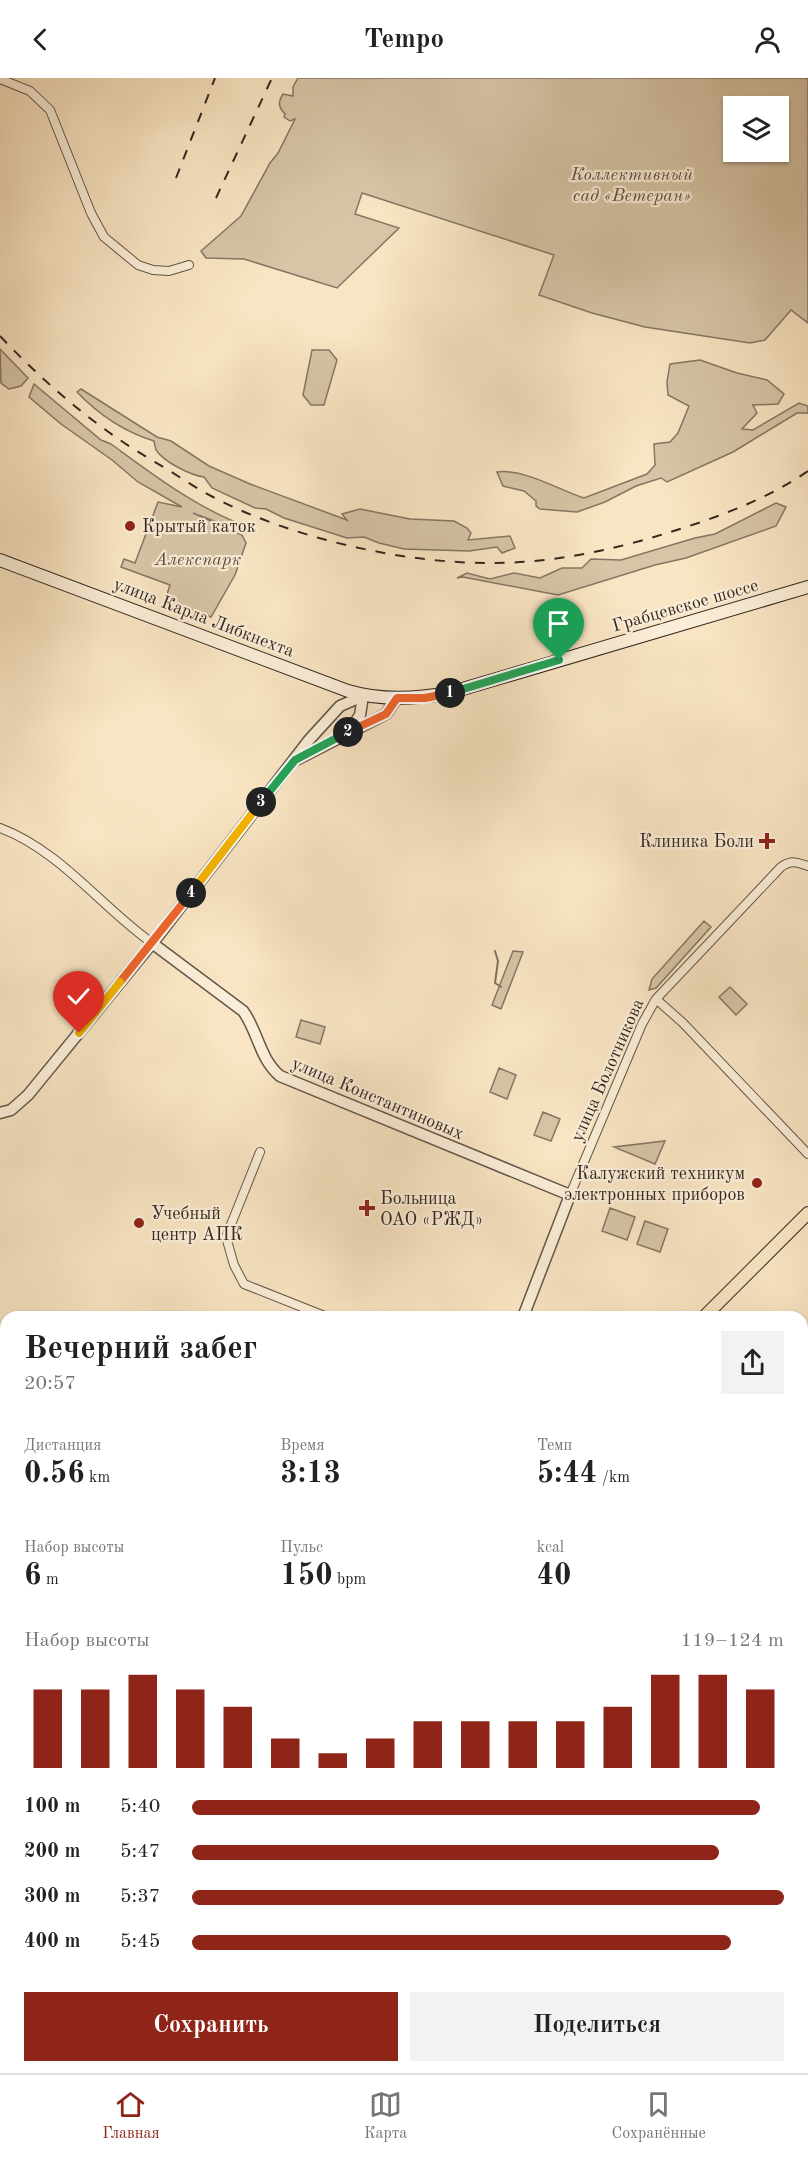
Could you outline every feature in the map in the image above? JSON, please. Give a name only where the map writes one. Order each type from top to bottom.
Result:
[{"type":"main road","name":"улица Карла Либкнехта","points":[[0,560],[363,696],[397,698]]},
{"type":"main road","name":"Грабцевское шоссе","points":[[397,698],[425,698],[449,693],[808,587]]},
{"type":"main road","points":[[710,1311],[808,1214]]},
{"type":"street","points":[[0,79],[30,91],[50,110],[91,213],[104,237],[138,265],[153,270],[169,271],[189,265]]},
{"type":"street","points":[[334,685],[335,710]]},
{"type":"street","points":[[350,731],[360,715],[363,696]]},
{"type":"street","points":[[0,1113],[11,1110],[28,1095],[152,943],[309,740],[335,710],[363,696]]},
{"type":"street","points":[[295,760],[386,714],[397,698]]},
{"type":"street","points":[[327,721],[330,731],[338,737]]},
{"type":"street","points":[[0,828],[45,851],[152,943]]},
{"type":"street","name":"улица Болотникова","points":[[525,1311],[570,1195],[642,1024],[656,999],[781,867],[788,862],[797,861],[808,866]]},
{"type":"street","name":"улица Константиновых","points":[[152,943],[243,1011],[268,1064],[280,1076],[570,1195]]},
{"type":"street","points":[[656,999],[683,1023],[808,1154]]},
{"type":"street","points":[[260,1152],[226,1237],[234,1265],[244,1284],[312,1311]]},
{"type":"green space","name":"Коллективный сад «Ветеран»","points":[[298,78],[808,78],[808,323],[791,310],[765,340],[750,343],[645,327],[592,313],[539,295],[554,255],[362,193],[355,214],[399,228],[337,288],[244,259],[206,258],[201,251],[241,216],[270,163],[278,153],[295,119],[290,121],[284,117],[280,102],[283,94],[293,96],[293,87]]},
{"type":"green space","points":[[0,349],[28,378],[21,386],[9,389],[1,383]]},
{"type":"green space","points":[[312,350],[329,350],[337,360],[324,405],[311,405],[303,395]]},
{"type":"green space","points":[[700,360],[737,373],[767,380],[784,394],[778,404],[753,405],[757,413],[742,429],[753,430],[799,403],[808,406],[808,413],[797,413],[733,452],[667,482],[661,478],[636,486],[605,502],[577,512],[540,509],[536,506],[536,501],[524,491],[503,486],[497,472],[529,476],[584,498],[647,474],[655,465],[654,444],[670,442],[678,433],[689,406],[668,395],[667,382],[670,364]]},
{"type":"green space","name":"Алекспарк","points":[[34,384],[101,440],[111,444],[195,502],[251,528],[251,532],[246,533],[193,513],[242,535],[246,543],[235,575],[211,617],[165,600],[170,585],[121,567],[124,559],[135,563],[158,502],[182,507],[138,482],[112,460],[61,424],[29,397]]},
{"type":"green space","points":[[81,389],[157,437],[171,441],[209,466],[250,484],[347,520],[342,514],[360,509],[410,519],[454,521],[471,533],[468,540],[510,536],[515,548],[502,553],[497,547],[469,551],[404,549],[364,537],[347,538],[284,518],[266,509],[255,508],[212,488],[204,477],[185,471],[171,463],[156,450],[154,441],[122,427],[94,408],[77,392]]},
{"type":"green space","points":[[776,503],[786,507],[776,526],[686,558],[655,565],[558,595],[463,577],[457,578],[467,573],[490,579],[514,573],[540,578],[562,568],[582,568],[591,559],[621,560],[715,534]]},
{"type":"green space","points":[[704,921],[711,927],[656,988],[649,990],[652,979]]},
{"type":"green space","points":[[513,951],[523,952],[501,1009],[492,1005]]},
{"type":"green space","points":[[730,987],[747,1004],[736,1015],[719,997]]},
{"type":"green space","points":[[301,1020],[325,1027],[320,1044],[296,1037]]},
{"type":"green space","points":[[499,1068],[516,1075],[507,1099],[490,1092]]},
{"type":"green space","points":[[543,1112],[560,1119],[551,1141],[534,1135]]},
{"type":"green space","points":[[665,1141],[655,1164],[614,1147]]},
{"type":"green space","points":[[610,1208],[635,1217],[627,1240],[602,1231]]},
{"type":"green space","points":[[645,1221],[668,1229],[660,1252],[637,1244]]},
{"type":"waterway","points":[[495,951],[498,961],[495,983],[501,987]]},
{"type":"railway","points":[[176,178],[215,78]]},
{"type":"railway","points":[[216,198],[272,78]]},
{"type":"railway","points":[[0,336],[72,404],[132,448],[207,494],[277,525],[349,546],[386,553],[423,559],[493,563],[537,561],[604,550],[722,514],[775,491],[808,471]]},
{"type":"place","name":"Крытый каток","points":[[130,526]]},
{"type":"place","name":"Клиника Боли","points":[[767,841]]},
{"type":"place","name":"Калужский техникум электронных приборов","points":[[757,1183]]},
{"type":"place","name":"Больница ОАО «РЖД»","points":[[367,1208]]},
{"type":"place","name":"Учебный центр АПК","points":[[139,1223]]},
{"type":"route","points":[[79,1033],[295,760],[386,714],[397,698],[425,698],[449,693],[559,660]]}]
